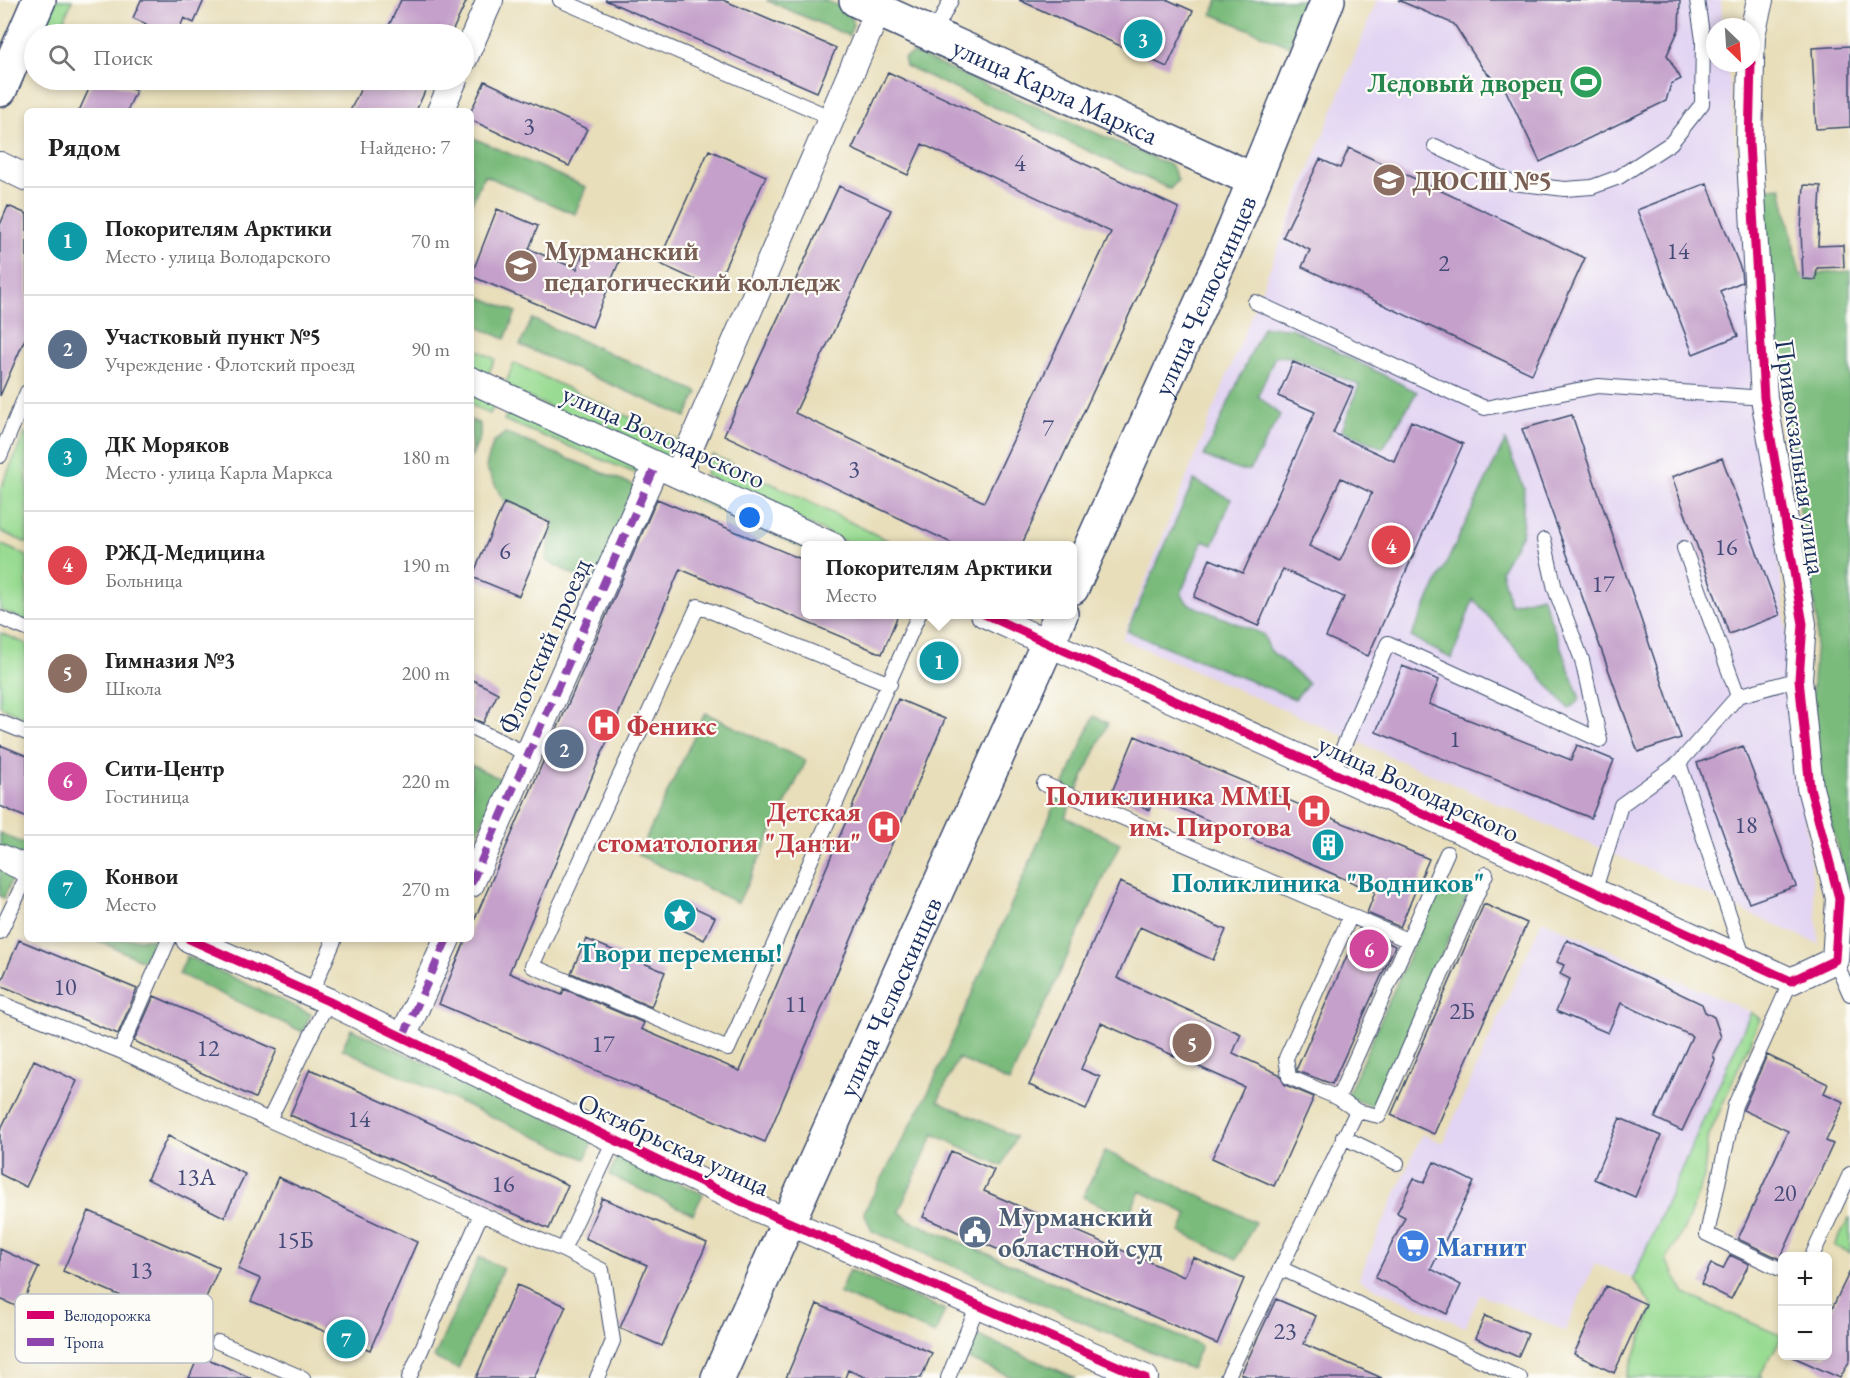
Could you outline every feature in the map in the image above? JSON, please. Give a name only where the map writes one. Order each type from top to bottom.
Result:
[{"type":"main road","points":[[29,24],[39,0]]},
{"type":"main road","name":"улица Челюскинцев","points":[[1077,577],[1254,180],[1328,0]]},
{"type":"main road","name":"улица Карла Маркса","points":[[867,5],[1254,180]]},
{"type":"main road","points":[[0,90],[24,35]]},
{"type":"main road","name":"улица Челюскинцев","points":[[718,1378],[1054,629]]},
{"type":"street","points":[[474,36],[490,0]]},
{"type":"street","name":"Привокзальная улица","points":[[1756,18],[1760,0]]},
{"type":"street","name":"Флотский проезд","points":[[474,877],[529,755],[667,470],[832,118],[867,5]]},
{"type":"street","name":"Привокзальная улица","points":[[1751,72],[1749,143],[1764,398],[1803,624],[1799,679],[1810,788],[1839,898],[1834,960]]},
{"type":"street","points":[[441,108],[449,90]]},
{"type":"street","points":[[0,165],[24,177]]},
{"type":"street","name":"улица Володарского","points":[[474,381],[822,541]]},
{"type":"street","name":"улица Володарского","points":[[1004,619],[1054,629],[1332,773],[1791,981]]},
{"type":"street","points":[[0,857],[24,868]]},
{"type":"street","name":"Октябрьская улица","points":[[196,942],[320,997],[614,1142],[788,1222],[1145,1378]]},
{"type":"street","points":[[403,1037],[446,942]]},
{"type":"street","points":[[1791,981],[1834,960]]},
{"type":"lane","points":[[560,0],[832,118]]},
{"type":"lane","points":[[933,35],[951,0]]},
{"type":"lane","points":[[1435,146],[1512,183],[1565,189],[1592,187],[1619,177],[1671,143],[1702,104],[1704,40],[1697,0]]},
{"type":"lane","points":[[1255,302],[1485,408],[1598,386],[1764,398]]},
{"type":"lane","points":[[0,456],[23,413]]},
{"type":"lane","points":[[1332,773],[1388,643],[1600,740],[1582,660],[1555,589],[1544,540]]},
{"type":"lane","points":[[1684,548],[1738,696]]},
{"type":"lane","points":[[890,684],[698,606],[532,966],[728,1049],[890,684],[917,619]]},
{"type":"lane","points":[[0,618],[24,628]]},
{"type":"lane","points":[[1594,893],[1621,805],[1679,763],[1738,696],[1799,679]]},
{"type":"lane","points":[[0,722],[24,732]]},
{"type":"lane","points":[[474,728],[529,755]]},
{"type":"lane","points":[[1679,763],[1744,959]]},
{"type":"lane","points":[[1044,784],[1407,940]]},
{"type":"lane","points":[[1338,1098],[1447,853]]},
{"type":"lane","points":[[1351,915],[1286,1058],[1289,1077],[1338,1098],[1357,1111],[1379,1116],[1486,874]]},
{"type":"lane","points":[[0,932],[24,882]]},
{"type":"lane","points":[[120,1051],[168,942]]},
{"type":"lane","points":[[269,1120],[320,997],[334,942]]},
{"type":"lane","points":[[1834,960],[1850,994]]},
{"type":"lane","points":[[1778,1268],[1707,1234],[1735,1105],[1791,981]]},
{"type":"lane","points":[[0,1003],[120,1051],[269,1120],[563,1250],[602,1270],[613,1341],[597,1378]]},
{"type":"lane","points":[[1227,1378],[1357,1111]]},
{"type":"lane","points":[[1343,1137],[1397,1163]]},
{"type":"lane","points":[[563,1250],[614,1142]]},
{"type":"lane","points":[[1814,1252],[1850,1174]]},
{"type":"lane","points":[[409,1378],[481,1214]]},
{"type":"lane","points":[[1280,1268],[1520,1378]]},
{"type":"lane","points":[[948,1378],[977,1306]]},
{"type":"lane","points":[[218,1342],[303,1378]]},
{"type":"shaded area","points":[[1377,0],[1721,0],[1722,18],[1706,18],[1706,72],[1728,72],[1819,944],[1122,639]]},
{"type":"shaded area","points":[[1542,920],[1751,1012],[1633,1279],[1595,1263],[1565,1331],[1480,1294],[1465,1327],[1358,1280],[1422,1134],[1443,1143]]},
{"type":"green space","points":[[49,0],[72,0],[62,24],[40,22]]},
{"type":"green space","points":[[766,0],[824,0],[850,10],[853,25],[849,36]]},
{"type":"green space","points":[[1218,0],[1308,0],[1289,46],[1212,14]]},
{"type":"green space","points":[[913,53],[1172,166],[1178,180],[1170,189],[906,66],[904,58]]},
{"type":"green space","points":[[474,138],[586,187],[575,214],[484,175],[474,197]]},
{"type":"green space","points":[[1781,187],[1800,275],[1850,271],[1850,884],[1847,885],[1821,785],[1812,695],[1817,623],[1775,348],[1758,189]]},
{"type":"green space","points":[[474,294],[516,312],[505,339],[474,325]]},
{"type":"green space","points":[[532,319],[698,392],[686,417],[520,345]]},
{"type":"green space","points":[[1263,327],[1291,328],[1417,392],[1383,448],[1342,430],[1359,385],[1292,357],[1275,356],[1258,396],[1280,415],[1250,470],[1238,470],[1204,456]]},
{"type":"green space","points":[[474,348],[495,359],[486,379],[474,373]]},
{"type":"green space","points":[[514,363],[682,442],[673,461],[504,387]]},
{"type":"green space","points":[[474,388],[497,399],[490,414],[474,406]]},
{"type":"green space","points":[[512,404],[647,462],[640,475],[504,420]]},
{"type":"green space","points":[[474,421],[480,424],[480,437],[474,451]]},
{"type":"green space","points":[[505,433],[638,487],[594,586],[546,560],[554,521],[503,500],[486,467],[493,443]]},
{"type":"green space","points":[[24,435],[24,542],[0,531],[0,490]]},
{"type":"green space","points":[[1505,441],[1524,488],[1522,534],[1501,570],[1510,604],[1542,596],[1580,699],[1569,709],[1473,599],[1452,659],[1411,637]]},
{"type":"green space","points":[[713,455],[889,541],[844,541],[705,475]]},
{"type":"green space","points":[[671,475],[801,543],[801,547],[666,486]]},
{"type":"green space","points":[[1194,480],[1231,499],[1213,545],[1203,540],[1181,593],[1188,604],[1263,634],[1270,650],[1308,683],[1295,699],[1127,631]]},
{"type":"green space","points":[[0,544],[24,555],[24,620],[0,610]]},
{"type":"green space","points":[[0,633],[24,643],[24,717],[0,706]]},
{"type":"green space","points":[[705,713],[806,761],[738,903],[638,855]]},
{"type":"green space","points":[[1094,716],[1108,723],[1065,817],[1120,843],[1009,1082],[958,1058],[938,1101],[1016,1137],[1002,1166],[934,1134],[899,1211],[909,1220],[1201,1346],[1191,1369],[872,1231],[864,1212],[930,1089]]},
{"type":"green space","points":[[474,766],[501,779],[474,840]]},
{"type":"green space","points":[[0,833],[24,844],[24,859],[0,848]]},
{"type":"green space","points":[[0,869],[14,875],[4,898],[0,896]]},
{"type":"green space","points":[[1441,883],[1467,896],[1376,1108],[1347,1096]]},
{"type":"green space","points":[[102,942],[152,942],[143,961]]},
{"type":"green space","points":[[187,956],[311,1014],[303,1032],[179,974]]},
{"type":"green space","points":[[1751,1012],[1760,1019],[1707,1140],[1704,1177],[1687,1223],[1666,1260],[1685,1294],[1778,1334],[1778,1343],[1760,1376],[1762,1378],[1626,1378],[1653,1307],[1633,1279]]},
{"type":"green space","points":[[351,1029],[594,1139],[585,1159],[342,1049]]},
{"type":"green space","points":[[1105,1151],[1255,1222],[1237,1259],[1180,1232],[1188,1214],[1140,1191],[1127,1218],[1083,1197]]},
{"type":"green space","points":[[618,1155],[703,1194],[693,1214],[609,1175]]},
{"type":"green space","points":[[1850,1217],[1850,1253],[1834,1246]]},
{"type":"green space","points":[[479,1257],[503,1268],[458,1369],[434,1358]]},
{"type":"green space","points":[[849,1270],[945,1310],[935,1334],[839,1293]]},
{"type":"green space","points":[[976,1335],[1076,1378],[1013,1378],[966,1358]]},
{"type":"building","points":[[141,0],[204,0],[194,23],[184,18],[181,24],[146,24],[133,18]]},
{"type":"building","points":[[401,0],[467,0],[456,24],[390,24]]},
{"type":"building","points":[[605,0],[723,0],[836,48],[817,92]]},
{"type":"building","points":[[1019,0],[1168,0],[1193,11],[1167,67]]},
{"type":"building","name":"Ледовый дворец","points":[[1398,0],[1680,0],[1679,29],[1667,55],[1681,79],[1671,84],[1666,101],[1540,162],[1506,91],[1483,69],[1454,24]]},
{"type":"building","points":[[1850,46],[1850,127],[1816,129],[1812,48]]},
{"type":"building","points":[[888,72],[1179,208],[1023,541],[947,541],[724,435],[839,186],[891,210],[795,413],[984,502],[1111,232],[922,144],[908,175],[852,149]]},
{"type":"building","points":[[485,81],[587,129],[569,166],[474,121],[472,108]]},
{"type":"building","points":[[88,90],[136,91],[128,108],[80,108]]},
{"type":"building","points":[[360,90],[425,90],[417,108],[351,108]]},
{"type":"building","points":[[1349,148],[1585,258],[1532,374],[1302,267],[1310,250],[1283,237],[1320,159],[1340,168]]},
{"type":"building","name":"Мурманский педагогический колледж","points":[[709,150],[766,176],[715,289],[658,263]]},
{"type":"building","points":[[1707,183],[1741,270],[1742,282],[1720,291],[1738,336],[1693,354],[1637,210]]},
{"type":"building","points":[[1804,185],[1821,186],[1818,246],[1843,245],[1844,267],[1817,268],[1816,280],[1803,279],[1801,230]]},
{"type":"building","points":[[8,206],[24,213],[24,341],[0,396],[0,225]]},
{"type":"building","name":"Мурманский педагогический колледж","points":[[497,209],[538,226],[529,249],[577,269],[585,248],[619,262],[592,327],[474,277],[474,268]]},
{"type":"building","points":[[1293,362],[1353,388],[1333,433],[1394,461],[1411,421],[1463,444],[1368,656],[1326,637],[1344,597],[1283,569],[1258,626],[1194,597],[1210,559],[1243,573],[1315,412],[1278,396]],"holes":[[[1341,478],[1372,493],[1340,561],[1309,546]]]},
{"type":"building","points":[[1572,415],[1681,738],[1638,752],[1522,429]]},
{"type":"building","points":[[1722,458],[1780,615],[1729,634],[1672,477]]},
{"type":"building","points":[[657,499],[801,559],[801,619],[896,619],[882,654],[680,569],[509,973],[562,995],[564,989],[644,1023],[641,1029],[740,1071],[898,699],[945,719],[765,1142],[439,1004],[465,942],[474,942],[474,921]]},
{"type":"building","points":[[504,503],[550,523],[519,596],[474,578],[474,572]]},
{"type":"building","points":[[1402,666],[1439,680],[1429,704],[1571,760],[1577,745],[1614,760],[1591,818],[1376,732]]},
{"type":"building","points":[[474,681],[498,693],[483,723],[474,719]]},
{"type":"building","name":"Поликлиника \"Водников\"","points":[[1135,736],[1429,859],[1400,927],[1367,913],[1375,892],[1154,797],[1149,810],[1111,794]]},
{"type":"building","points":[[0,745],[24,755],[24,817],[0,806]]},
{"type":"building","points":[[1743,746],[1796,886],[1749,903],[1697,763]]},
{"type":"building","points":[[1120,882],[1226,930],[1213,960],[1140,927],[1117,978],[1241,1034],[1233,1053],[1279,1074],[1285,1085],[1314,1097],[1274,1186],[1212,1158],[1244,1087],[1101,1023],[1081,1069],[1100,1077],[1086,1110],[1029,1085]]},
{"type":"building","points":[[685,903],[715,917],[704,940],[674,926]]},
{"type":"building","points":[[1484,904],[1527,923],[1434,1134],[1391,1115]]},
{"type":"building","points":[[1359,929],[1395,946],[1332,1084],[1297,1071],[1297,1068]]},
{"type":"building","points":[[586,939],[665,972],[651,1007],[571,973]]},
{"type":"building","points":[[19,940],[137,989],[118,1034],[0,985]]},
{"type":"building","points":[[1567,940],[1702,1004],[1705,1012],[1714,1017],[1721,1037],[1713,1054],[1715,1060],[1682,1131],[1655,1118],[1692,1036],[1621,1003],[1608,1033],[1556,1011],[1570,979],[1560,974],[1564,965],[1557,962]]},
{"type":"building","points":[[154,996],[277,1050],[255,1098],[134,1041]]},
{"type":"building","points":[[1767,1055],[1828,1084],[1824,1093],[1844,1102],[1826,1141],[1833,1144],[1783,1252],[1778,1252],[1778,1258],[1738,1239],[1788,1131],[1743,1110]]},
{"type":"building","points":[[34,1060],[77,1081],[26,1187],[0,1174],[0,1131]]},
{"type":"building","points":[[310,1069],[568,1185],[549,1229],[290,1115]]},
{"type":"building","points":[[1620,1118],[1661,1136],[1635,1197],[1594,1179]]},
{"type":"building","points":[[168,1136],[245,1174],[224,1217],[147,1179]]},
{"type":"building","points":[[951,1151],[994,1170],[984,1191],[1184,1277],[1193,1257],[1244,1279],[1217,1344],[923,1217]]},
{"type":"building","points":[[1434,1162],[1474,1182],[1431,1269],[1461,1285],[1447,1314],[1375,1278],[1405,1217],[1397,1213],[1414,1178],[1424,1183]]},
{"type":"building","points":[[278,1177],[417,1242],[370,1350],[251,1301],[261,1279],[238,1269]]},
{"type":"building","points":[[602,1198],[707,1243],[662,1346],[620,1328],[647,1265],[585,1238]]},
{"type":"building","points":[[89,1211],[219,1268],[208,1294],[116,1294],[63,1271]]},
{"type":"building","points":[[0,1249],[39,1267],[26,1294],[15,1294],[15,1306],[0,1299]]},
{"type":"building","points":[[1730,1255],[1749,1264],[1731,1299],[1701,1284],[1711,1264],[1723,1269]]},
{"type":"building","points":[[1850,1271],[1850,1360],[1840,1378],[1800,1360],[1832,1360],[1832,1309]]},
{"type":"building","points":[[517,1285],[566,1306],[534,1378],[476,1378]]},
{"type":"building","points":[[1606,1286],[1646,1304],[1614,1373],[1574,1354]]},
{"type":"building","points":[[1276,1299],[1316,1316],[1304,1344],[1382,1378],[1252,1378],[1241,1374]]},
{"type":"building","points":[[817,1304],[932,1353],[921,1378],[867,1378],[848,1370],[845,1378],[786,1378]]},
{"type":"building","points":[[1485,1316],[1528,1334],[1518,1357],[1475,1338]]},
{"type":"building","points":[[213,1361],[251,1378],[189,1378],[196,1363]]},
{"type":"marked path","points":[[474,877],[656,465]]},
{"type":"marked path","points":[[403,1037],[446,942]]},
{"type":"cycle path","points":[[995,619],[1791,981],[1835,960],[1839,898],[1810,788],[1799,679],[1803,624],[1764,398],[1749,143],[1751,72]]},
{"type":"cycle path","points":[[196,942],[328,1001],[747,1204],[1145,1378]]},
{"type":"place","name":"ДК Моряков","points":[[1143,39]]},
{"type":"place","name":"Ледовый дворец","points":[[1586,82]]},
{"type":"place","name":"ДЮСШ №5","points":[[1389,180]]},
{"type":"place","name":"Мурманский педагогический колледж","points":[[521,266]]},
{"type":"place","name":"РЖД-Медицина","points":[[1391,545]]},
{"type":"place","name":"Покорителям Арктики","points":[[939,661]]},
{"type":"place","name":"Феникс","points":[[604,725]]},
{"type":"place","name":"Участковый пункт №5","points":[[564,749]]},
{"type":"place","name":"Поликлиника ММЦ им. Пирогова","points":[[1314,811]]},
{"type":"place","name":"Детская стоматология \"Данти\"","points":[[884,827]]},
{"type":"place","name":"Поликлиника \"Водников\"","points":[[1328,845]]},
{"type":"place","name":"Твори перемены!","points":[[680,915]]},
{"type":"place","name":"Сити-Центр","points":[[1369,949]]},
{"type":"place","name":"Гимназия №3","points":[[1192,1043]]},
{"type":"place","name":"Мурманский областной суд","points":[[975,1232]]},
{"type":"place","name":"Магнит","points":[[1413,1246]]},
{"type":"place","name":"Конвои","points":[[346,1339]]}]
